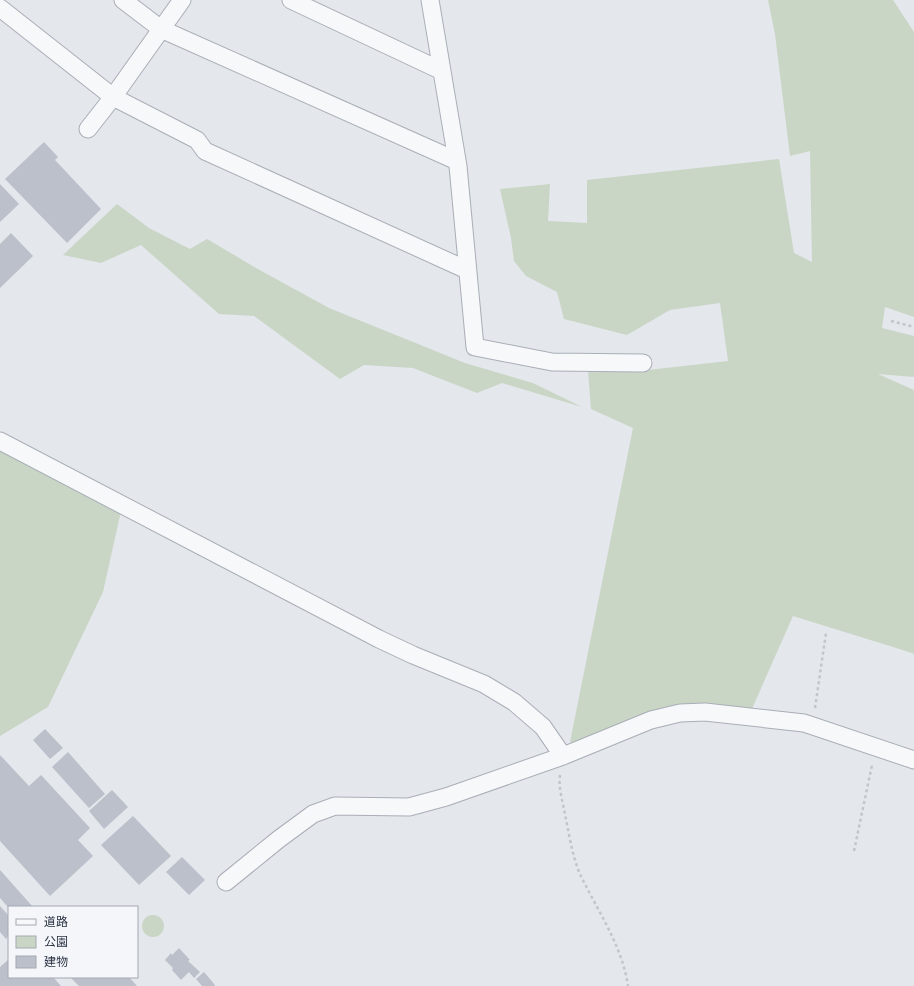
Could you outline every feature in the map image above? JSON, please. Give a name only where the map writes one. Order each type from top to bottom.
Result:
[{"type":"street","points":[[123,0],[161,29],[457,161]]},
{"type":"street","points":[[88,129],[113,97],[182,0]]},
{"type":"street","points":[[291,0],[442,71]]},
{"type":"street","points":[[430,0],[457,161],[475,347],[552,362],[643,364]]},
{"type":"street","points":[[0,8],[113,97],[197,140],[205,151],[468,270]]},
{"type":"street","points":[[0,441],[379,639],[413,655],[484,684],[514,702],[543,727],[563,756]]},
{"type":"street","points":[[226,882],[279,839],[313,814],[335,806],[409,806],[446,797],[563,756],[651,720],[680,713],[705,712],[804,723],[914,760]]},
{"type":"path","points":[[891,321],[914,327]]},
{"type":"path","points":[[812,726],[826,633]]},
{"type":"path","points":[[854,851],[876,748]]},
{"type":"path","points":[[563,756],[560,779],[570,842],[580,872],[609,928],[628,986]]},
{"type":"green space","points":[[768,0],[893,0],[914,32],[914,317],[885,307],[882,328],[914,336],[914,377],[878,374],[914,390],[914,654],[793,616],[751,711],[705,707],[579,743],[570,742],[633,428],[591,409],[588,371],[639,371],[728,361],[720,303],[670,310],[627,335],[564,319],[557,292],[526,276],[514,261],[511,238],[500,189],[550,184],[548,221],[587,223],[587,180],[779,159],[794,253],[812,262],[810,151],[790,156],[775,34]]},
{"type":"green space","points":[[117,204],[149,228],[190,249],[207,239],[329,308],[465,363],[533,383],[582,407],[502,383],[477,393],[413,368],[364,365],[340,379],[254,316],[219,314],[141,245],[101,263],[63,255]]},
{"type":"green space","points":[[0,444],[121,511],[103,592],[48,707],[0,736]]},
{"type":"green space","points":[[153,915],[161,918],[164,926],[161,934],[153,937],[145,934],[142,926],[145,918]]},
{"type":"building","points":[[44,142],[58,157],[55,160],[101,209],[67,243],[5,179]]},
{"type":"building","points":[[0,184],[19,204],[0,222]]},
{"type":"building","points":[[11,233],[33,256],[0,288],[0,244]]},
{"type":"building","points":[[45,729],[63,748],[50,759],[33,740]]},
{"type":"building","points":[[68,752],[105,794],[89,808],[52,767]]},
{"type":"building","points":[[0,755],[29,786],[41,775],[90,828],[78,840],[93,856],[50,896],[0,841]]},
{"type":"building","points":[[112,790],[128,807],[104,829],[89,811]]},
{"type":"building","points":[[133,816],[171,856],[139,885],[101,845]]},
{"type":"building","points":[[182,857],[205,880],[189,895],[166,872]]},
{"type":"building","points":[[0,870],[32,906],[8,907],[0,898]]},
{"type":"building","points":[[0,906],[8,915],[8,936],[6,939],[0,932]]},
{"type":"building","points":[[179,948],[190,960],[188,961],[200,972],[194,978],[189,972],[181,980],[172,970],[173,968],[165,960],[171,953],[172,955]]},
{"type":"building","points":[[8,960],[8,978],[54,978],[61,986],[0,986],[0,967]]},
{"type":"building","points":[[204,972],[215,985],[214,986],[202,986],[196,979]]},
{"type":"building","points":[[71,978],[130,978],[137,986],[79,986]]}]
